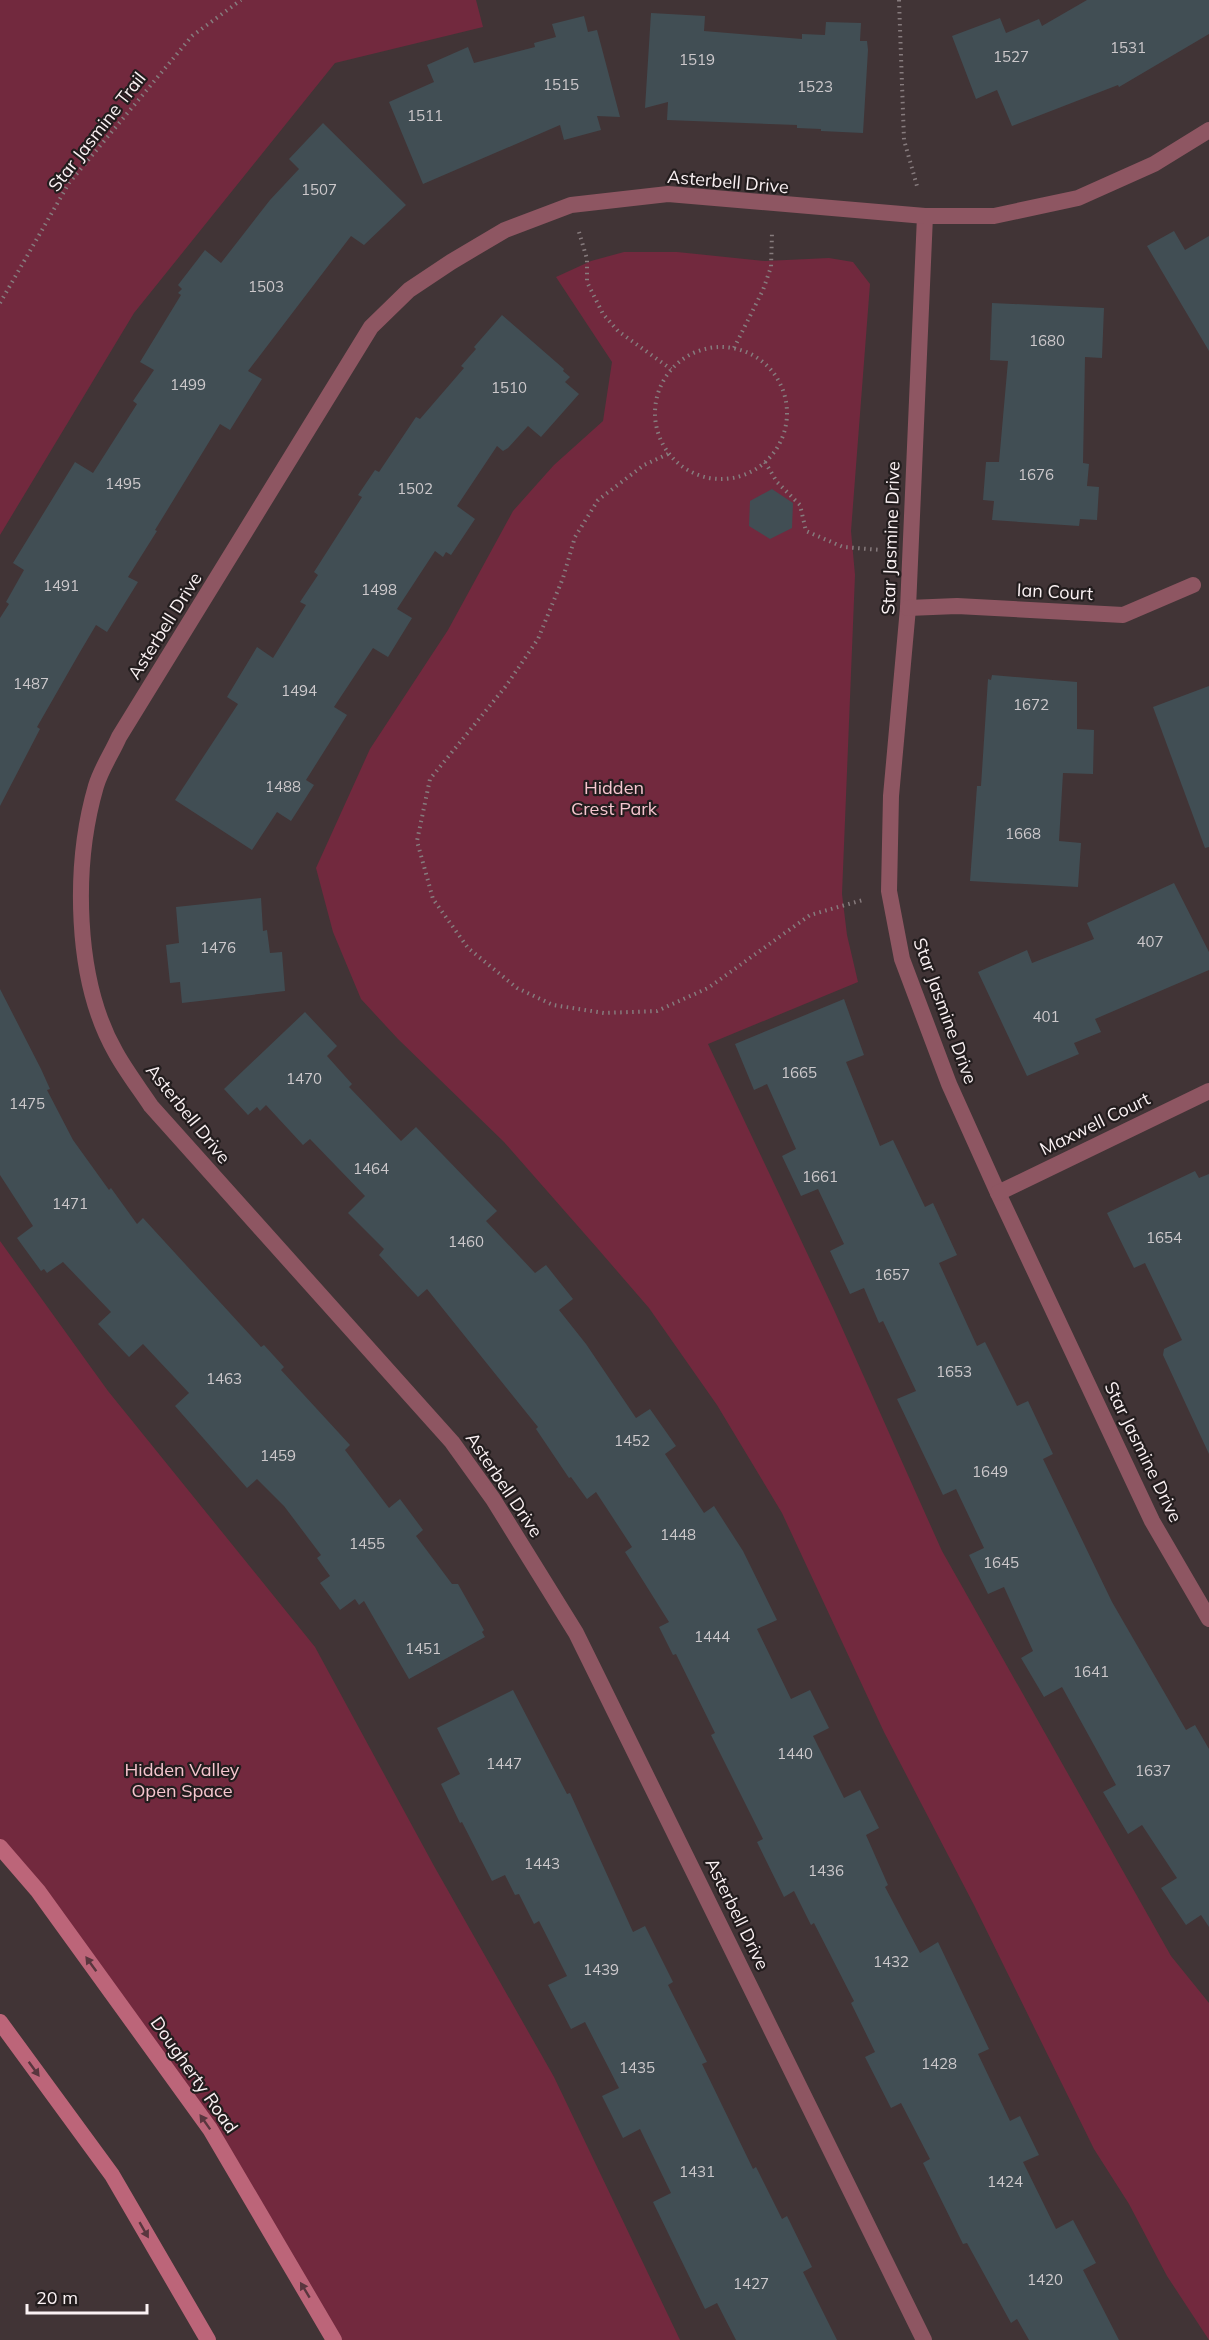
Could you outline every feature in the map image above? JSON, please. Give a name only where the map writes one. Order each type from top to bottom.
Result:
[{"type":"main road","name":"Dougherty Road","points":[[0,1847],[38,1891],[210,2129],[334,2340]]},
{"type":"main road","points":[[0,2022],[112,2175],[208,2340]]},
{"type":"street","name":"Asterbell Drive","points":[[924,2340],[576,1633],[493,1499],[452,1442],[151,1106],[115,1052],[96,1004],[85,958],[80,868],[96,785],[119,737],[371,327],[409,290],[451,262],[505,230],[571,205],[668,194],[774,205],[925,216],[994,216],[1078,198],[1154,164],[1209,130]]},
{"type":"street","name":"Star Jasmine Drive","points":[[925,216],[908,608],[891,796],[889,891],[902,958],[949,1084],[998,1193],[1152,1521],[1209,1619]]},
{"type":"street","name":"Ian Court","points":[[908,608],[957,606],[1123,615],[1193,585]]},
{"type":"street","name":"Maxwell Court","points":[[998,1193],[1209,1091]]},
{"type":"path","name":"Star Jasmine Trail","points":[[0,303],[69,183],[192,36],[241,0]]},
{"type":"path","points":[[899,0],[904,140],[925,216]]},
{"type":"path","points":[[571,205],[587,259],[587,282],[603,314],[618,331],[672,369]]},
{"type":"path","points":[[734,348],[763,290],[771,267],[774,205]]},
{"type":"path","points":[[711,347],[734,348],[753,355],[769,368],[781,385],[786,406],[786,426],[778,446],[765,462],[747,473],[727,478],[706,477],[685,469],[668,454],[658,434],[654,410],[659,388],[672,369],[689,355],[711,347]]},
{"type":"path","points":[[668,454],[644,465],[598,500],[575,537],[563,578],[538,639],[506,686],[430,779],[417,841],[433,899],[468,948],[517,988],[552,1005],[603,1013],[657,1011],[708,988],[810,915],[889,891]]},
{"type":"path","points":[[765,462],[777,482],[800,505],[806,531],[843,547],[909,551]]},
{"type":"green space","points":[[0,0],[476,0],[483,27],[335,63],[134,313],[0,535]]},
{"type":"green space","name":"Hidden Crest Park","points":[[624,252],[677,252],[765,261],[829,258],[853,262],[870,284],[851,531],[855,575],[842,894],[847,935],[858,982],[708,1044],[834,1310],[942,1551],[1171,1956],[1209,2003],[1209,2340],[1167,2276],[1129,2204],[1094,2149],[974,1905],[884,1732],[782,1513],[717,1405],[649,1308],[598,1249],[504,1142],[398,1039],[361,999],[333,932],[316,868],[370,749],[448,630],[513,511],[554,465],[603,421],[612,362],[556,277],[591,261]]},
{"type":"green space","name":"Hidden Valley Open Space","points":[[0,1241],[108,1391],[315,1647],[434,1866],[554,2077],[680,2340],[334,2340],[210,2129],[0,1847]]},
{"type":"building","points":[[1087,0],[1209,0],[1209,34],[1119,87],[1118,85],[1012,126],[997,90],[976,99],[952,36],[1000,18],[1006,33],[1039,19],[1042,26]]},
{"type":"building","points":[[651,13],[705,16],[704,31],[802,39],[802,34],[825,35],[826,22],[861,23],[860,41],[867,41],[868,50],[863,133],[821,131],[821,129],[797,128],[797,125],[667,120],[668,102],[645,108]]},
{"type":"building","points":[[584,16],[588,32],[597,30],[620,117],[597,116],[601,130],[564,140],[560,125],[423,184],[389,102],[434,82],[427,65],[468,47],[474,63],[535,47],[534,43],[556,37],[552,24]]},
{"type":"building","points":[[323,123],[406,205],[364,245],[351,236],[248,371],[262,379],[230,430],[220,424],[155,530],[157,531],[128,577],[138,582],[107,632],[96,625],[37,727],[40,729],[0,806],[0,618],[24,570],[13,563],[75,462],[93,473],[137,404],[133,401],[154,370],[140,362],[181,295],[178,293],[182,289],[178,285],[205,250],[221,263],[270,200],[299,169],[289,159]]},
{"type":"building","points":[[1174,231],[1185,250],[1209,236],[1209,351],[1147,246]]},
{"type":"building","points":[[992,303],[1104,308],[1102,358],[1085,357],[1083,463],[1089,464],[1087,486],[1099,487],[1097,520],[1080,519],[1079,526],[992,520],[994,501],[983,500],[986,462],[999,462],[1008,361],[990,360]]},
{"type":"building","points":[[502,315],[564,369],[563,371],[570,377],[565,382],[579,394],[541,437],[528,426],[508,448],[503,451],[497,446],[457,506],[475,519],[451,555],[446,552],[443,557],[435,551],[397,609],[412,618],[388,657],[373,648],[334,707],[347,715],[306,780],[314,785],[291,821],[277,812],[252,850],[175,800],[238,704],[227,697],[257,647],[273,658],[306,605],[300,602],[318,575],[314,572],[362,497],[358,495],[375,470],[379,472],[416,417],[420,419],[464,368],[461,366],[476,349],[474,347]]},
{"type":"building","points":[[772,489],[793,503],[792,528],[770,539],[749,526],[750,501]]},
{"type":"building","points":[[992,675],[1077,682],[1077,729],[1094,730],[1093,774],[1063,773],[1059,841],[1081,843],[1078,887],[970,881],[977,786],[981,786],[988,679],[991,680]]},
{"type":"building","points":[[1209,686],[1209,847],[1205,848],[1153,707]]},
{"type":"building","points":[[1174,883],[1209,952],[1209,970],[1095,1019],[1101,1032],[1074,1043],[1079,1054],[1027,1076],[978,972],[1027,950],[1032,963],[1094,939],[1087,923]]},
{"type":"building","points":[[261,898],[263,931],[267,930],[270,953],[282,952],[285,991],[182,1003],[180,982],[170,983],[166,945],[179,943],[176,907]]},
{"type":"building","points":[[0,989],[41,1069],[50,1089],[47,1090],[73,1140],[109,1190],[111,1188],[137,1224],[143,1218],[261,1347],[264,1345],[284,1367],[281,1370],[350,1445],[345,1450],[389,1508],[400,1499],[423,1530],[416,1536],[452,1584],[458,1584],[484,1630],[482,1632],[485,1637],[409,1679],[364,1601],[359,1605],[355,1599],[340,1610],[320,1583],[330,1576],[317,1558],[321,1555],[284,1506],[257,1479],[247,1488],[175,1406],[189,1393],[143,1344],[129,1357],[98,1324],[111,1312],[63,1262],[47,1273],[44,1269],[41,1271],[17,1238],[33,1226],[0,1175]]},
{"type":"building","points":[[844,999],[864,1055],[846,1062],[880,1146],[893,1140],[925,1207],[933,1203],[957,1255],[939,1263],[977,1346],[985,1342],[1017,1406],[1028,1401],[1053,1454],[1043,1459],[1112,1602],[1186,1730],[1195,1725],[1209,1749],[1209,1927],[1201,1915],[1186,1925],[1161,1888],[1177,1878],[1142,1825],[1128,1834],[1103,1792],[1116,1785],[1062,1687],[1044,1697],[1021,1658],[1033,1651],[1004,1587],[988,1594],[969,1555],[984,1548],[956,1489],[943,1495],[897,1399],[916,1391],[883,1321],[879,1323],[864,1288],[850,1294],[830,1251],[844,1244],[818,1189],[801,1196],[782,1156],[796,1149],[767,1084],[754,1090],[735,1044]]},
{"type":"building","points":[[305,1012],[337,1046],[327,1056],[352,1084],[349,1087],[401,1141],[416,1127],[497,1211],[486,1221],[535,1273],[546,1265],[573,1299],[559,1310],[586,1344],[636,1418],[650,1409],[676,1446],[665,1454],[704,1513],[714,1506],[743,1551],[777,1620],[757,1629],[791,1699],[810,1690],[829,1728],[813,1736],[844,1798],[860,1790],[879,1828],[866,1835],[888,1885],[885,1887],[920,1953],[938,1942],[989,2049],[978,2054],[1010,2121],[1020,2116],[1039,2155],[1023,2162],[1056,2229],[1073,2220],[1096,2263],[1083,2270],[1119,2340],[1029,2340],[1017,2319],[1011,2323],[967,2243],[963,2244],[923,2163],[930,2159],[901,2103],[891,2108],[865,2057],[875,2052],[851,2003],[854,2001],[814,1923],[811,1925],[794,1891],[784,1897],[757,1842],[763,1839],[711,1735],[715,1733],[676,1654],[673,1655],[659,1627],[669,1622],[625,1552],[632,1547],[596,1492],[587,1499],[571,1477],[569,1478],[536,1429],[538,1427],[427,1289],[418,1297],[379,1255],[384,1249],[348,1213],[365,1196],[310,1139],[303,1145],[266,1105],[260,1111],[257,1107],[248,1115],[224,1089]]},
{"type":"building","points":[[1195,1171],[1199,1178],[1209,1174],[1209,1454],[1163,1355],[1164,1349],[1182,1340],[1145,1263],[1134,1268],[1107,1213]]},
{"type":"building","points":[[513,1690],[567,1794],[570,1793],[633,1932],[645,1926],[673,1982],[668,1985],[707,2062],[702,2064],[753,2169],[756,2167],[782,2219],[787,2216],[812,2267],[803,2272],[837,2340],[736,2340],[717,2303],[705,2309],[653,2202],[671,2193],[640,2129],[623,2138],[602,2096],[619,2088],[585,2022],[571,2029],[548,1985],[567,1976],[539,1921],[534,1924],[519,1894],[515,1895],[505,1875],[492,1881],[462,1822],[460,1823],[441,1784],[460,1774],[437,1728]]}]
